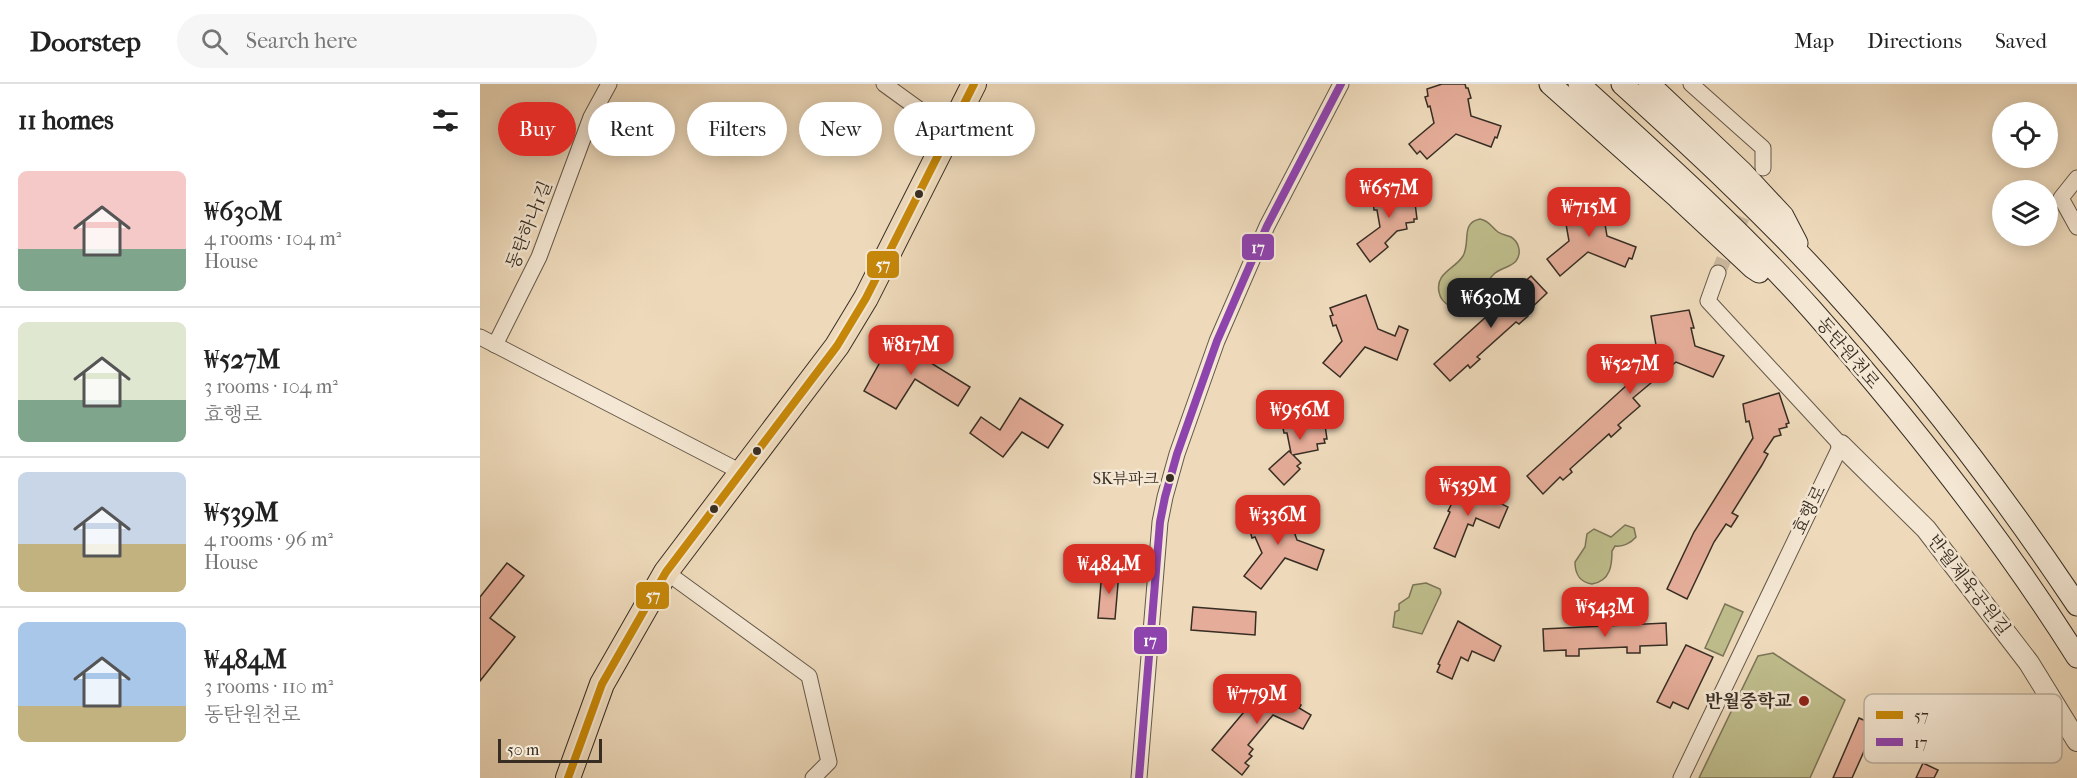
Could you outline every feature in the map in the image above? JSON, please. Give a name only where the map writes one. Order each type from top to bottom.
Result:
[{"type":"main road","points":[[964,102],[974,84]]},
{"type":"main road","points":[[1550,84],[1753,268],[1791,288]]},
{"type":"main road","name":"동탄원천로","points":[[1579,84],[1656,154],[1791,288],[1875,385],[1994,534],[2048,610],[2077,657]]},
{"type":"main road","name":"동탄원천로","points":[[1622,84],[1724,178],[1811,267],[1901,368],[1954,434],[2077,604]]},
{"type":"main road","points":[[1649,84],[1734,164],[1783,216],[1811,267]]},
{"type":"main road","points":[[568,778],[602,684],[666,572],[837,346],[861,308],[937,156]]},
{"type":"street","name":"동탄하나1길","points":[[495,345],[539,257],[591,117],[609,84]]},
{"type":"street","points":[[884,84],[909,102]]},
{"type":"street","points":[[1139,778],[1160,522],[1177,454],[1217,341],[1267,226],[1341,84]]},
{"type":"street","points":[[1691,84],[1763,148],[1763,168]]},
{"type":"street","points":[[2077,178],[2061,198],[2077,227]]},
{"type":"street","points":[[1718,273],[1708,301],[1841,445]]},
{"type":"street","points":[[480,337],[743,472]]},
{"type":"street","name":"반월체육공원길","points":[[1841,445],[1926,529],[2029,663],[2048,694]]},
{"type":"street","name":"효행로","points":[[1681,778],[1841,445]]},
{"type":"street","points":[[666,572],[810,676],[829,762],[813,778]]},
{"type":"street","name":"반월체육공원길","points":[[2062,717],[2077,741]]},
{"type":"shaded area","points":[[1480,219],[1500,233],[1514,239],[1519,248],[1518,258],[1514,263],[1493,275],[1471,304],[1458,308],[1450,306],[1440,296],[1440,280],[1460,261],[1465,251],[1470,224]]},
{"type":"shaded area","points":[[1625,525],[1634,528],[1636,537],[1627,544],[1615,546],[1607,576],[1592,584],[1581,580],[1576,571],[1575,562],[1585,547],[1587,534],[1594,529],[1611,537]]},
{"type":"shaded area","points":[[1426,583],[1440,589],[1441,593],[1422,634],[1393,627],[1395,612],[1399,610],[1399,604],[1409,597],[1413,585]]},
{"type":"shaded area","points":[[1725,604],[1743,612],[1723,656],[1705,648]]},
{"type":"shaded area","points":[[1773,653],[1845,700],[1810,778],[1699,778],[1758,656]]},
{"type":"building","points":[[1442,84],[1465,84],[1471,98],[1468,99],[1471,116],[1501,126],[1491,147],[1456,134],[1427,159],[1420,151],[1417,154],[1409,144],[1434,123],[1425,97],[1428,96],[1427,89]]},
{"type":"building","points":[[1413,187],[1417,219],[1406,223],[1407,229],[1397,231],[1385,243],[1388,247],[1370,262],[1357,244],[1380,227],[1377,210],[1374,210],[1375,192]]},
{"type":"building","points":[[1601,201],[1607,218],[1604,218],[1607,236],[1636,247],[1632,259],[1629,258],[1625,267],[1588,252],[1560,276],[1547,259],[1569,241],[1562,214],[1565,214],[1563,207]]},
{"type":"building","points":[[1531,276],[1547,293],[1526,313],[1528,316],[1519,324],[1516,322],[1477,357],[1480,359],[1470,368],[1468,365],[1450,381],[1434,364]]},
{"type":"building","points":[[1366,295],[1378,329],[1395,336],[1399,326],[1408,330],[1397,360],[1365,347],[1340,377],[1323,363],[1342,341],[1336,325],[1333,326],[1330,316],[1333,315],[1330,308]]},
{"type":"building","points":[[1689,310],[1694,328],[1691,328],[1695,346],[1724,356],[1713,377],[1676,362],[1633,398],[1640,406],[1618,425],[1621,428],[1611,437],[1609,434],[1570,469],[1572,472],[1563,480],[1560,477],[1543,494],[1527,476],[1638,375],[1634,369],[1657,351],[1651,316]]},
{"type":"building","points":[[894,337],[928,356],[926,360],[970,387],[958,406],[915,379],[896,409],[864,391]]},
{"type":"building","points":[[1779,393],[1789,423],[1786,424],[1787,427],[1779,429],[1781,435],[1774,437],[1764,452],[1768,454],[1732,513],[1738,516],[1731,527],[1726,524],[1714,542],[1687,599],[1667,589],[1694,532],[1753,438],[1749,421],[1746,422],[1743,404]]},
{"type":"building","points":[[1020,398],[1063,425],[1048,448],[1022,432],[1003,457],[970,433],[981,417],[1000,430]]},
{"type":"building","points":[[1321,408],[1327,425],[1325,425],[1327,439],[1324,439],[1325,443],[1317,444],[1318,450],[1293,455],[1301,463],[1297,466],[1300,469],[1284,485],[1269,469],[1289,451],[1291,453],[1287,433],[1284,433],[1282,423],[1285,423],[1284,416]]},
{"type":"building","points":[[1461,482],[1508,507],[1499,528],[1476,518],[1473,526],[1468,524],[1455,557],[1434,548],[1450,512],[1448,511],[1453,501],[1450,499]]},
{"type":"building","points":[[1284,506],[1293,522],[1291,523],[1297,540],[1324,550],[1317,570],[1285,558],[1261,589],[1244,576],[1262,553],[1255,537],[1252,538],[1249,520]]},
{"type":"building","points":[[507,563],[524,576],[490,618],[515,637],[480,681],[480,597]]},
{"type":"building","points":[[1102,571],[1119,572],[1115,619],[1098,618]]},
{"type":"building","points":[[1193,607],[1256,612],[1255,635],[1191,630]]},
{"type":"building","points":[[1458,621],[1501,646],[1494,661],[1472,651],[1468,661],[1461,657],[1452,679],[1437,672],[1440,665],[1438,664]]},
{"type":"building","points":[[1666,623],[1667,645],[1640,646],[1640,653],[1627,653],[1627,647],[1579,649],[1579,656],[1566,656],[1566,650],[1544,651],[1543,629]]},
{"type":"building","points":[[1686,645],[1713,657],[1688,709],[1673,702],[1670,708],[1657,702]]},
{"type":"building","points":[[1266,683],[1301,705],[1299,708],[1311,715],[1303,729],[1273,715],[1248,745],[1253,749],[1249,754],[1252,756],[1245,763],[1249,766],[1242,775],[1212,750]]},
{"type":"building","points":[[1859,718],[1864,720],[1864,751],[1852,778],[1833,778]]},
{"type":"building","points":[[1923,763],[1938,770],[1934,778],[1916,778]]},
{"type":"tunnel","points":[[1718,273],[1751,196]]},
{"type":"transit line","name":"57","points":[[568,778],[602,684],[666,572],[837,346],[866,298],[974,84]]},
{"type":"transit line","name":"17","points":[[1139,778],[1160,522],[1177,454],[1217,341],[1267,226],[1341,84]]},
{"type":"place","name":"SK뷰파크","points":[[1170,478]]},
{"type":"place","name":"반월중학교","points":[[1804,701]]}]
